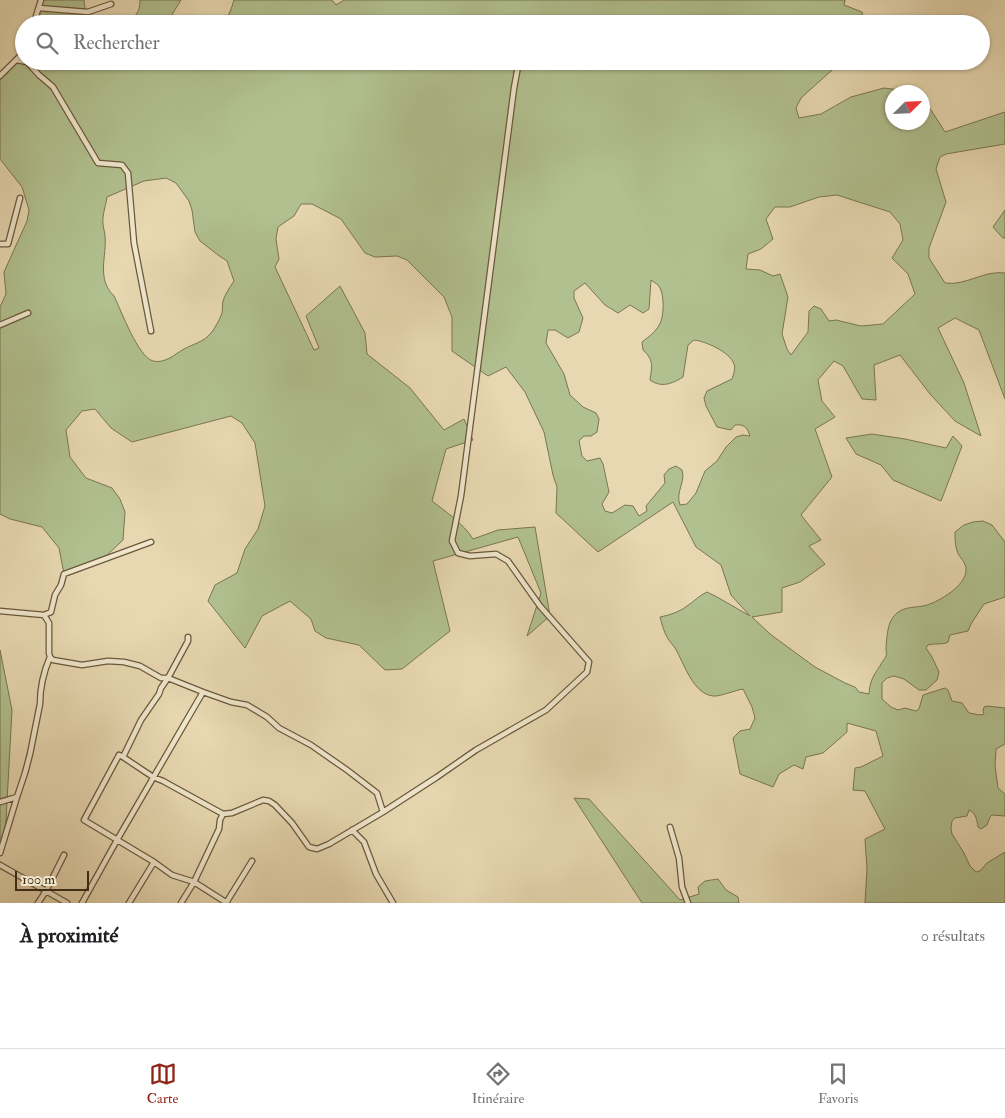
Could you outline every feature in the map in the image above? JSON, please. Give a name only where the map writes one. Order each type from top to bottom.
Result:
[{"type":"street","points":[[37,15],[41,0]]},
{"type":"street","points":[[39,8],[88,12],[111,4]]},
{"type":"street","points":[[0,76],[15,62]]},
{"type":"street","points":[[34,70],[53,87],[98,163],[122,165],[128,173],[134,242],[150,331]]},
{"type":"street","points":[[252,861],[226,903],[194,882],[172,875],[84,820],[119,755],[153,777],[223,814],[232,813],[263,800],[269,801],[292,823],[309,847],[317,850],[383,812],[476,750],[546,710],[587,672],[590,662],[540,606],[508,561],[496,554],[470,556],[458,553],[452,541],[462,496],[512,98],[517,70]]},
{"type":"street","points":[[0,244],[8,244],[20,198]]},
{"type":"street","points":[[0,326],[28,313]]},
{"type":"street","points":[[0,611],[44,615],[51,612],[55,595],[64,574],[151,542]]},
{"type":"street","points":[[0,853],[30,754],[44,676],[50,657],[48,623],[44,615]]},
{"type":"street","points":[[123,757],[141,720],[159,694],[188,642],[188,637]]},
{"type":"street","points":[[50,657],[58,662],[82,664],[108,661],[124,662],[140,666],[161,678],[168,678],[231,702],[246,705],[267,717],[279,728],[311,745],[377,793],[383,812]]},
{"type":"street","points":[[82,903],[116,840],[204,692]]},
{"type":"street","points":[[0,802],[17,797]]},
{"type":"street","points":[[181,903],[194,882],[219,829],[223,814]]},
{"type":"street","points":[[670,827],[679,858],[682,887],[688,903]]},
{"type":"street","points":[[352,830],[364,842],[376,874],[393,903]]},
{"type":"street","points":[[38,903],[64,855]]},
{"type":"street","points":[[129,903],[154,862]]},
{"type":"street","points":[[0,865],[67,903]]},
{"type":"green space","points":[[41,0],[84,0],[88,15],[37,15]]},
{"type":"green space","points":[[140,0],[181,0],[172,15],[136,15]]},
{"type":"green space","points":[[234,0],[332,0],[336,5],[344,0],[845,0],[844,5],[862,12],[862,15],[228,15]]},
{"type":"green space","points":[[15,61],[15,70],[832,70],[801,98],[796,108],[799,118],[821,114],[851,97],[884,88],[885,130],[930,130],[930,109],[945,132],[1005,112],[1005,144],[946,154],[940,157],[936,169],[946,202],[929,248],[929,258],[945,283],[1005,273],[1005,399],[979,330],[955,318],[938,328],[964,383],[981,436],[955,421],[930,394],[900,355],[874,365],[876,400],[862,399],[843,366],[834,361],[818,380],[822,401],[835,417],[815,429],[832,477],[801,515],[821,540],[809,546],[825,564],[800,582],[782,588],[782,612],[752,617],[770,634],[815,667],[855,687],[859,692],[869,694],[872,679],[886,655],[888,629],[894,616],[904,609],[927,605],[938,600],[957,587],[965,577],[966,568],[957,551],[955,532],[964,525],[973,522],[983,521],[992,525],[1005,542],[1005,597],[984,604],[968,631],[950,635],[946,643],[928,645],[926,648],[939,672],[937,680],[926,690],[919,690],[904,679],[894,676],[887,678],[882,683],[882,699],[898,710],[905,708],[916,711],[919,709],[923,695],[945,688],[948,690],[952,701],[962,703],[969,713],[984,714],[984,707],[987,706],[1005,708],[1005,744],[996,749],[995,766],[998,788],[1005,794],[1005,816],[992,815],[987,825],[981,829],[978,827],[975,815],[969,810],[967,816],[955,818],[952,821],[951,829],[970,866],[976,872],[1005,852],[1005,903],[865,903],[867,869],[865,839],[885,829],[865,791],[853,790],[855,768],[883,756],[876,731],[847,723],[847,732],[823,753],[806,757],[803,769],[794,765],[779,774],[773,787],[740,774],[733,738],[740,731],[750,729],[755,718],[743,689],[716,696],[706,694],[700,690],[690,677],[675,648],[668,639],[660,617],[681,610],[707,592],[750,616],[731,595],[721,565],[696,547],[673,502],[598,552],[556,513],[557,487],[544,432],[525,392],[506,367],[488,376],[452,351],[452,317],[444,297],[407,260],[397,256],[375,257],[365,253],[341,219],[312,204],[301,204],[294,216],[278,227],[276,239],[279,259],[275,267],[314,350],[319,348],[306,316],[340,286],[365,333],[367,354],[410,388],[444,430],[464,419],[473,440],[446,449],[432,501],[459,523],[473,539],[498,530],[535,527],[550,616],[527,636],[541,593],[518,537],[433,561],[450,631],[402,669],[385,670],[359,645],[326,638],[315,631],[311,619],[290,601],[262,616],[245,648],[208,601],[215,585],[237,573],[245,549],[258,529],[265,506],[255,443],[242,423],[231,416],[132,442],[111,428],[95,409],[82,411],[66,430],[70,457],[86,478],[112,488],[120,499],[125,512],[123,540],[104,558],[64,574],[59,548],[42,527],[10,519],[0,514],[0,307],[6,294],[4,272],[27,221],[29,210],[22,187],[0,159],[0,76]],"holes":[[[166,178],[176,183],[189,201],[195,232],[200,241],[227,261],[234,281],[224,298],[220,318],[208,336],[170,358],[157,362],[147,358],[136,342],[114,296],[105,282],[103,267],[105,244],[103,221],[107,197],[144,181]],[[837,195],[890,212],[900,224],[903,240],[892,258],[908,274],[915,294],[883,324],[861,326],[836,320],[829,321],[821,309],[814,306],[809,311],[808,332],[791,355],[782,334],[788,297],[780,274],[773,276],[760,270],[746,269],[748,254],[761,249],[773,239],[766,219],[775,207],[790,207],[819,197]],[[651,280],[657,285],[662,295],[662,318],[658,327],[642,342],[643,350],[649,357],[651,364],[650,380],[658,384],[666,384],[675,382],[683,377],[688,345],[694,340],[717,348],[728,355],[734,364],[735,370],[732,379],[707,391],[704,398],[706,406],[717,427],[731,430],[735,425],[741,425],[746,428],[750,436],[736,437],[726,447],[717,461],[705,471],[696,493],[687,504],[680,505],[679,496],[683,474],[682,470],[676,466],[669,469],[664,475],[665,483],[646,506],[647,511],[639,516],[633,506],[625,505],[612,513],[605,511],[602,504],[609,492],[603,464],[600,458],[587,461],[582,456],[579,441],[584,436],[591,436],[597,432],[599,419],[596,413],[583,407],[570,395],[564,374],[546,343],[548,330],[555,330],[568,338],[579,332],[583,318],[574,298],[574,291],[585,283],[605,305],[618,313],[630,305],[643,313],[649,309]]]},
{"type":"green space","points":[[1005,210],[1005,238],[1003,238],[993,227]]},
{"type":"green space","points":[[872,434],[946,448],[953,436],[962,446],[941,501],[893,480],[881,465],[856,454],[846,438]]},
{"type":"green space","points":[[0,650],[12,710],[5,839],[0,852]]},
{"type":"green space","points":[[574,798],[589,799],[680,900],[699,894],[698,887],[705,881],[718,879],[726,890],[738,897],[739,903],[642,903]]}]
